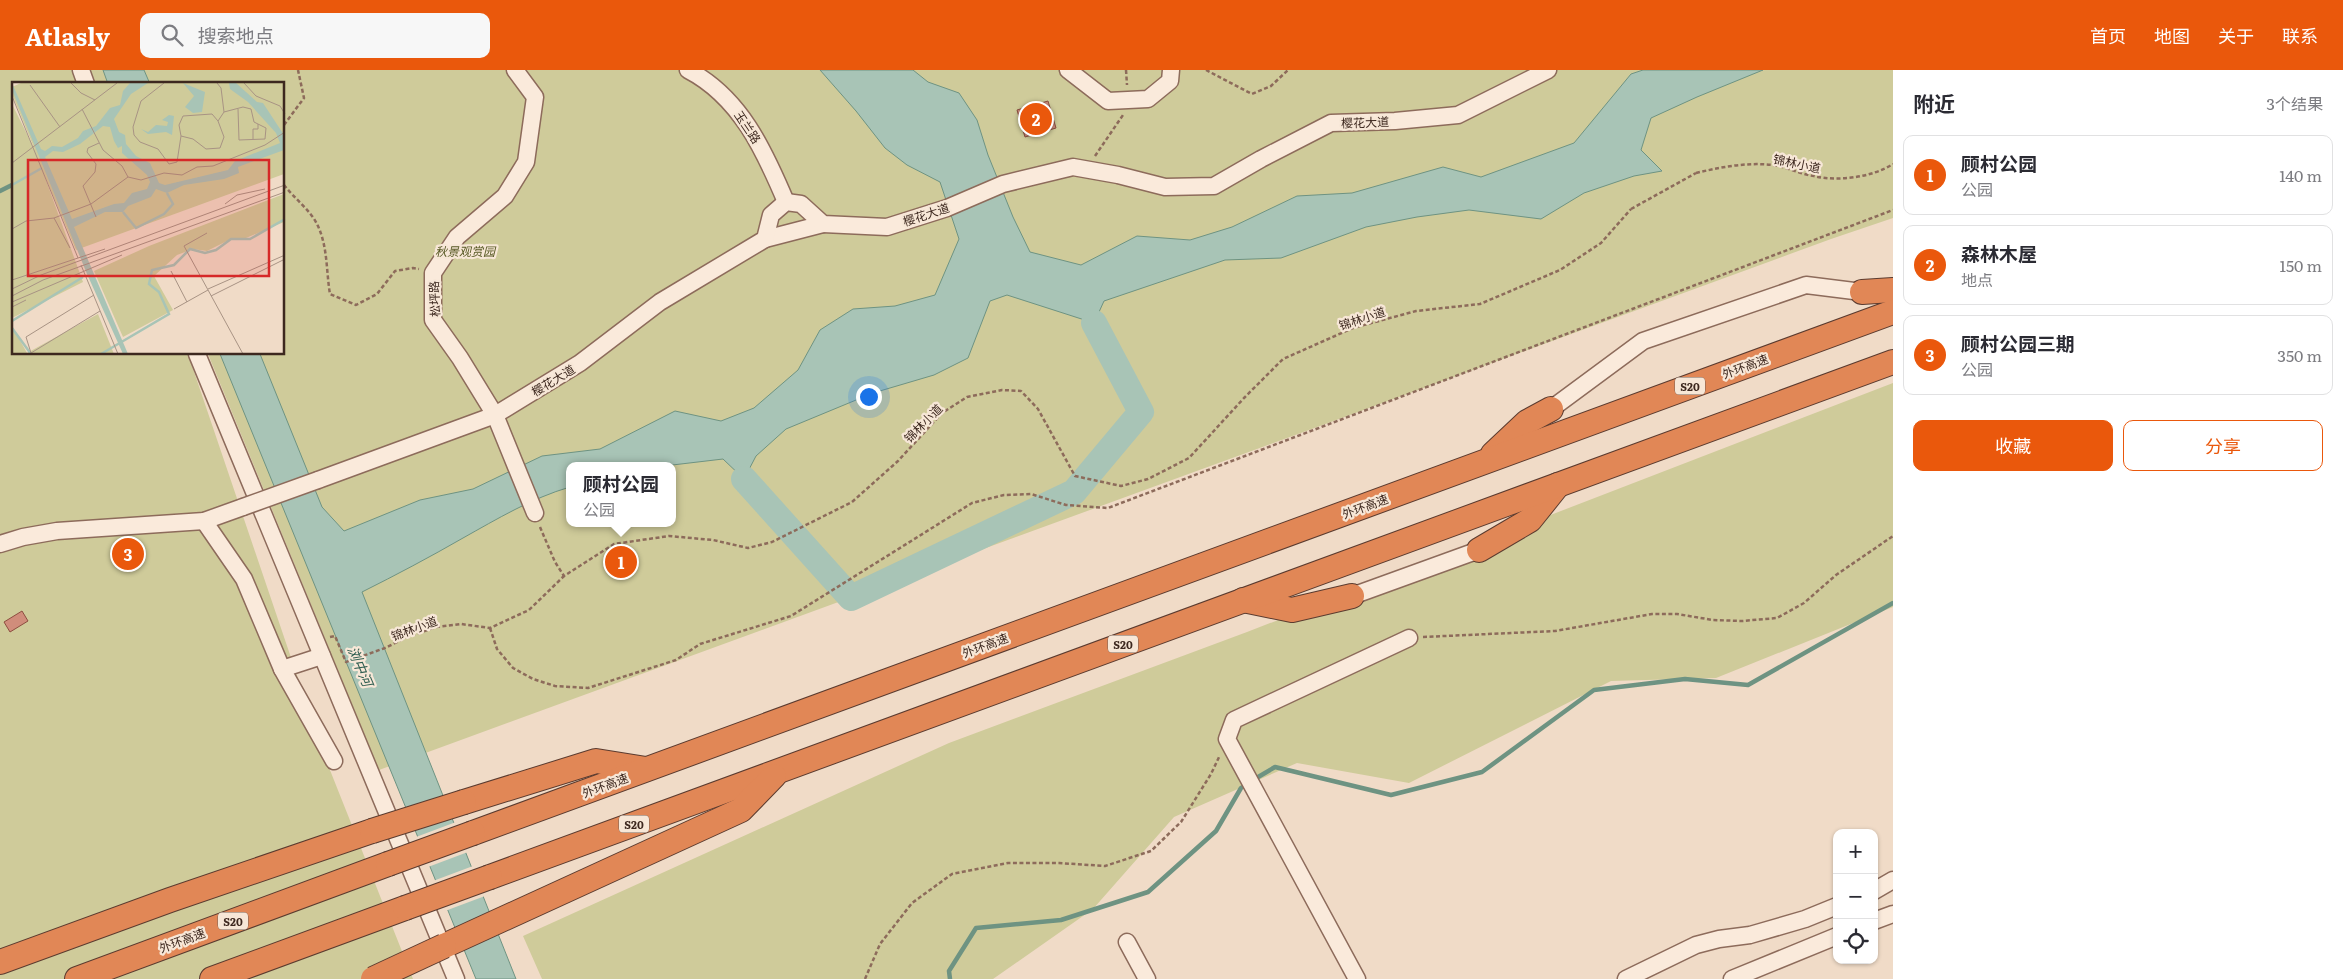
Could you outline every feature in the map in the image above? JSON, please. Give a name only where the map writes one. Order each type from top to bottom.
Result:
[{"type":"highway","points":[[1862,292],[1893,290]]},
{"type":"highway","name":"外环高速","points":[[77,979],[1893,312]]},
{"type":"highway","name":"S20","points":[[212,979],[1893,362]]},
{"type":"highway","points":[[1486,461],[1527,422],[1551,409]]},
{"type":"highway","points":[[1479,550],[1530,520],[1558,485]]},
{"type":"highway","points":[[1244,600],[1292,610],[1352,596]]},
{"type":"highway","points":[[0,962],[205,888],[372,831],[596,761],[648,769]]},
{"type":"highway","points":[[373,979],[741,810],[779,771]]},
{"type":"street","points":[[81,70],[85,82]]},
{"type":"street","name":"松坪路","points":[[515,70],[536,97],[526,162],[505,196],[457,237],[433,273],[433,320],[460,358],[495,415],[535,513]]},
{"type":"street","name":"玉兰路","points":[[688,70],[700,76],[738,110],[764,150],[786,202]]},
{"type":"street","points":[[1068,70],[1108,101],[1148,99],[1170,81],[1171,70]]},
{"type":"street","name":"樱花大道","points":[[0,544],[23,537],[57,531],[204,522],[495,415],[580,363],[660,302],[765,240],[823,224],[887,227],[947,208],[1003,184],[1073,167],[1165,187],[1214,186],[1330,123],[1395,121],[1458,114],[1548,70]]},
{"type":"street","points":[[765,240],[771,215],[786,202],[801,204],[818,216],[823,224]]},
{"type":"street","points":[[1551,409],[1642,341],[1806,285],[1862,292]]},
{"type":"street","points":[[197,355],[456,979]]},
{"type":"street","points":[[204,522],[244,578],[282,669],[334,761]]},
{"type":"street","points":[[1352,596],[1479,550]]},
{"type":"street","points":[[1357,979],[1227,739],[1234,720],[1410,638]]},
{"type":"street","points":[[282,669],[322,656]]},
{"type":"street","points":[[1878,889],[1893,880]]},
{"type":"street","points":[[1626,979],[1696,945],[1719,939],[1750,935],[1805,919],[1833,908]]},
{"type":"street","points":[[1878,920],[1893,914]]},
{"type":"street","points":[[1732,979],[1833,938]]},
{"type":"street","points":[[1128,942],[1147,979]]},
{"type":"path","points":[[285,124],[304,98],[298,70]]},
{"type":"path","points":[[1085,169],[1123,115],[1123,100],[1128,84],[1126,70]]},
{"type":"path","points":[[1206,70],[1252,94],[1271,86],[1288,70]]},
{"type":"path","name":"锦林小道","points":[[564,576],[614,544],[670,536],[713,540],[748,548],[772,542],[852,502],[898,461],[942,413],[967,397],[1002,390],[1021,391],[1038,409],[1075,476],[1121,486],[1148,479],[1189,458],[1244,398],[1283,360],[1353,328],[1416,310],[1480,304],[1560,270],[1600,243],[1631,209],[1696,173],[1729,165],[1773,165],[1816,177],[1840,178],[1883,170],[1893,164]]},
{"type":"path","points":[[285,186],[317,223],[325,244],[325,267],[330,294],[356,305],[377,294],[395,271],[413,268],[433,273]]},
{"type":"path","points":[[535,513],[555,562],[564,576],[529,610],[490,628],[497,649],[513,668],[533,678],[556,686],[588,688],[676,660],[700,644],[791,616],[972,503],[1004,495],[1031,494],[1066,505],[1108,508],[1893,210]]},
{"type":"path","points":[[1410,638],[1556,632],[1652,614],[1677,614],[1713,620],[1742,621],[1777,618],[1804,603],[1836,575],[1893,536]]},
{"type":"path","name":"锦林小道","points":[[346,662],[436,626],[461,624],[490,628]]},
{"type":"path","points":[[865,979],[880,944],[912,903],[952,874],[1008,863],[1058,863],[1105,866],[1151,851],[1181,822],[1212,774],[1227,739]]},
{"type":"green space","name":"秋景观赏园","points":[[0,70],[1893,70],[1893,218],[1831,239],[379,770],[208,355],[285,355],[285,82],[12,82],[12,355],[188,355],[324,755],[413,979],[0,979]]},
{"type":"green space","points":[[1893,383],[1893,607],[1716,678],[1611,681],[1409,783],[1297,763],[1174,817],[1093,909],[993,979],[542,979],[523,936],[949,743],[1247,632]]},
{"type":"water","points":[[103,70],[144,70],[149,82],[107,82]]},
{"type":"water","name":"浏中河","points":[[820,70],[913,70],[928,82],[959,93],[977,120],[988,155],[1013,217],[1030,252],[1081,265],[1137,236],[1190,240],[1232,227],[1297,196],[1352,193],[1443,167],[1481,177],[1574,143],[1631,74],[1643,70],[1763,70],[1651,118],[1641,150],[1662,171],[1634,176],[1584,193],[1541,219],[1469,210],[1417,217],[1366,227],[1281,258],[1225,260],[1104,301],[1094,323],[1007,295],[990,301],[968,358],[934,375],[873,393],[786,429],[756,456],[744,479],[723,459],[676,465],[676,462],[566,462],[566,488],[515,509],[426,559],[362,592],[516,979],[476,979],[220,355],[260,355],[322,507],[344,531],[420,500],[473,489],[542,456],[600,449],[675,411],[721,421],[754,408],[798,370],[820,330],[853,309],[895,306],[935,295],[959,239],[940,182],[907,165],[885,148]]},
{"type":"pier","points":[[456,822],[468,852],[428,867],[416,837]]},
{"type":"pier","points":[[473,866],[485,896],[445,911],[433,881]]},
{"type":"building","points":[[1048,101],[1056,128],[1025,137],[1017,110]]},
{"type":"building","points":[[22,611],[28,621],[10,632],[4,622]]},
{"type":"waterway","points":[[0,191],[12,185]]},
{"type":"waterway","points":[[744,479],[851,598],[1074,492],[1141,412],[1094,323]]},
{"type":"waterway","points":[[1253,780],[1275,767],[1391,795],[1482,772],[1594,690],[1685,679],[1748,685],[1893,603]]},
{"type":"waterway","points":[[950,979],[949,971],[976,928],[1061,920],[1148,892],[1216,831],[1241,788],[1247,784]]},
{"type":"place","name":"森林木屋","points":[[1036,119]]},
{"type":"place","name":"顾村公园三期","points":[[128,554]]},
{"type":"place","name":"顾村公园","points":[[621,562]]}]
